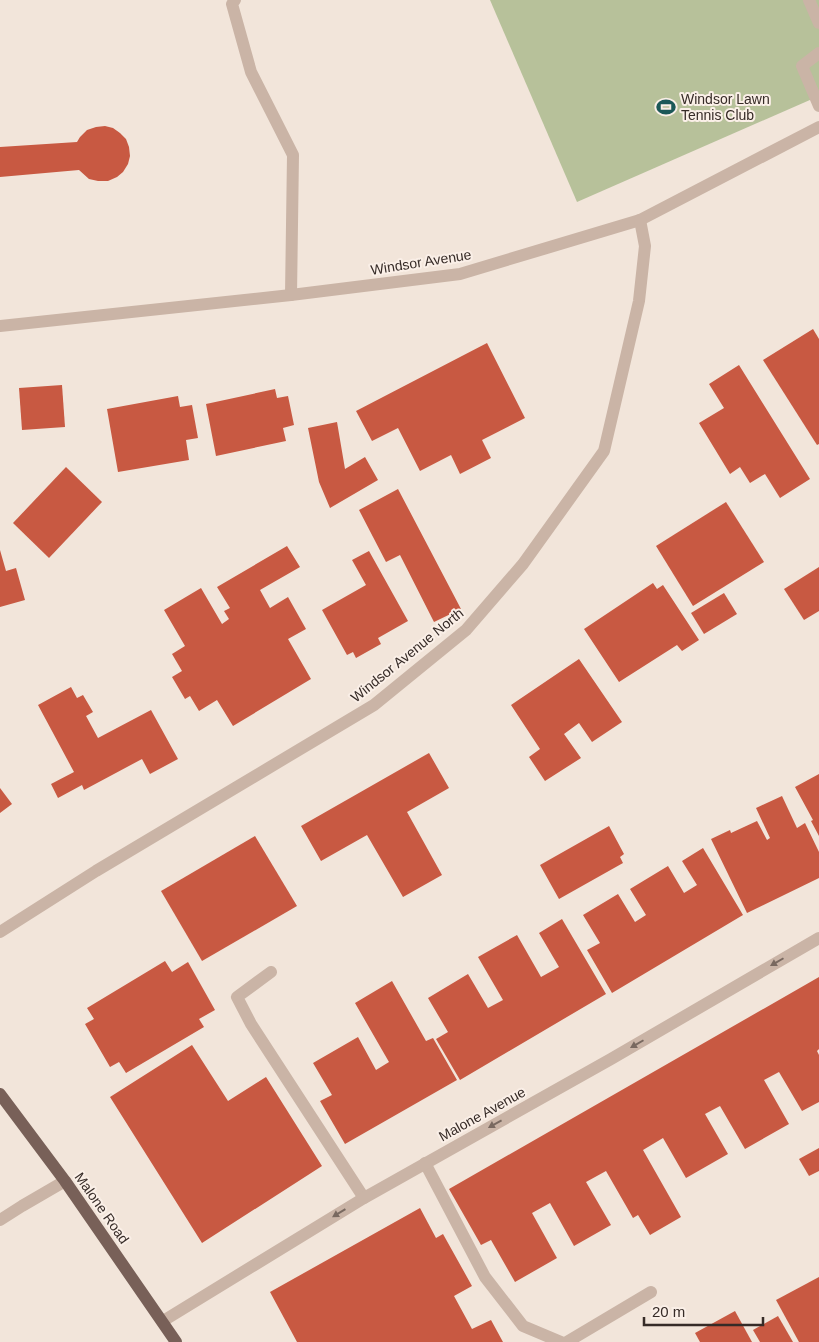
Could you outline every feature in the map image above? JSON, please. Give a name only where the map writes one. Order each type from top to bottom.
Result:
[{"type":"main road","name":"Malone Road","points":[[0,1094],[65,1181],[176,1342]]},
{"type":"street","points":[[235,0],[232,4],[251,72],[293,155],[291,295]]},
{"type":"street","points":[[809,0],[819,23]]},
{"type":"street","points":[[819,53],[802,66],[819,106]]},
{"type":"street","name":"Windsor Avenue","points":[[0,326],[291,295],[460,274],[640,220],[819,127]]},
{"type":"street","name":"Windsor Avenue North","points":[[0,932],[96,871],[374,705],[466,630],[524,564],[604,451],[639,300],[645,246],[640,220]]},
{"type":"street","name":"Malone Avenue","points":[[162,1321],[364,1198],[611,1059],[819,938]]},
{"type":"street","points":[[271,972],[237,997],[251,1024],[364,1198]]},
{"type":"street","points":[[425,1163],[485,1277],[523,1326],[561,1342]]},
{"type":"street","points":[[0,1220],[65,1181]]},
{"type":"street","points":[[568,1342],[651,1292]]},
{"type":"green space","name":"Windsor Lawn Tennis Club","points":[[490,0],[819,0],[819,96],[577,202]]},
{"type":"building","points":[[105,126],[113,128],[120,133],[126,139],[129,147],[130,156],[128,164],[117,177],[108,181],[98,181],[89,179],[79,170],[0,177],[0,147],[77,142],[87,130]]},
{"type":"building","points":[[813,329],[819,339],[819,444],[817,445],[763,360]]},
{"type":"building","points":[[487,343],[525,418],[482,440],[491,458],[460,474],[451,455],[420,471],[398,428],[372,441],[356,411]]},
{"type":"building","points":[[739,365],[810,479],[780,498],[765,474],[750,483],[740,467],[730,474],[699,423],[724,408],[709,384]]},
{"type":"building","points":[[62,385],[65,427],[22,430],[19,388]]},
{"type":"building","points":[[275,389],[277,398],[288,396],[294,425],[283,428],[286,441],[216,456],[206,404]]},
{"type":"building","points":[[178,396],[180,407],[192,405],[198,438],[186,440],[189,460],[118,472],[107,409]]},
{"type":"building","points":[[337,422],[345,469],[365,457],[378,480],[330,508],[319,482],[308,428]]},
{"type":"building","points":[[66,467],[102,502],[49,558],[13,523]]},
{"type":"building","points":[[398,489],[461,609],[434,622],[400,555],[386,562],[359,510]]},
{"type":"building","points":[[726,502],[764,562],[693,606],[656,546]]},
{"type":"building","points":[[287,546],[300,567],[260,590],[270,608],[288,597],[306,629],[288,639],[311,679],[233,726],[217,700],[199,711],[190,696],[185,699],[172,677],[182,671],[172,654],[185,646],[164,610],[201,588],[222,624],[229,619],[224,611],[230,608],[217,587]]},
{"type":"building","points":[[0,550],[6,571],[16,568],[25,600],[0,607]]},
{"type":"building","points":[[369,551],[408,621],[378,638],[381,644],[356,658],[353,652],[347,655],[322,610],[366,585],[352,560]]},
{"type":"building","points":[[819,567],[819,611],[804,620],[784,589]]},
{"type":"building","points":[[653,583],[657,589],[663,585],[699,640],[682,651],[677,645],[619,682],[584,629]]},
{"type":"building","points":[[724,593],[737,614],[704,634],[691,613]]},
{"type":"building","points":[[579,659],[622,722],[592,742],[579,723],[564,734],[581,758],[545,781],[529,757],[540,749],[511,705]]},
{"type":"building","points":[[71,687],[77,698],[83,695],[93,712],[86,716],[98,738],[151,710],[178,759],[150,774],[142,759],[84,790],[82,785],[58,798],[51,784],[74,772],[38,705]]},
{"type":"building","points":[[429,753],[449,788],[407,812],[442,875],[403,897],[367,835],[321,861],[301,826]]},
{"type":"building","points":[[819,774],[819,836],[811,821],[813,820],[795,787]]},
{"type":"building","points":[[0,788],[12,804],[0,813]]},
{"type":"building","points":[[782,796],[797,828],[805,823],[819,852],[819,878],[747,913],[711,839],[730,830],[731,833],[757,821],[767,840],[770,838],[756,808]]},
{"type":"building","points":[[609,826],[624,854],[620,857],[623,863],[559,899],[540,865]]},
{"type":"building","points":[[255,836],[297,906],[202,961],[161,891]]},
{"type":"building","points":[[703,848],[743,915],[612,993],[587,950],[600,943],[583,915],[618,894],[635,922],[646,915],[630,889],[668,866],[684,893],[697,885],[682,861]]},
{"type":"building","points":[[562,919],[606,994],[460,1080],[436,1039],[448,1032],[428,998],[468,974],[488,1008],[503,1000],[478,957],[517,935],[541,977],[559,967],[539,933]]},
{"type":"building","points":[[165,961],[172,972],[188,962],[215,1010],[199,1019],[204,1027],[126,1073],[119,1062],[110,1067],[85,1024],[94,1019],[87,1008]]},
{"type":"building","points":[[819,977],[819,1049],[817,1051],[819,1055],[819,1102],[802,1111],[779,1072],[764,1080],[789,1124],[745,1149],[720,1106],[705,1114],[728,1154],[686,1178],[663,1138],[643,1150],[681,1217],[650,1235],[638,1215],[633,1218],[606,1171],[586,1182],[611,1225],[574,1246],[550,1203],[532,1213],[557,1258],[515,1282],[491,1240],[481,1245],[449,1189]]},
{"type":"building","points":[[392,981],[426,1041],[433,1038],[457,1080],[345,1144],[320,1101],[332,1095],[313,1063],[358,1037],[376,1070],[389,1062],[355,1003]]},
{"type":"building","points":[[192,1045],[228,1101],[266,1077],[322,1166],[202,1243],[110,1097]]},
{"type":"building","points":[[819,1148],[819,1171],[809,1176],[799,1159]]},
{"type":"building","points":[[420,1208],[436,1238],[443,1234],[472,1286],[454,1296],[472,1329],[491,1320],[503,1342],[297,1342],[270,1292]]},
{"type":"building","points":[[819,1277],[819,1342],[799,1342],[776,1300]]},
{"type":"building","points":[[735,1311],[752,1342],[700,1342],[695,1333]]},
{"type":"building","points":[[778,1316],[793,1342],[760,1342],[753,1330]]},
{"type":"place","name":"Windsor Lawn Tennis Club","points":[[666,107]]}]
